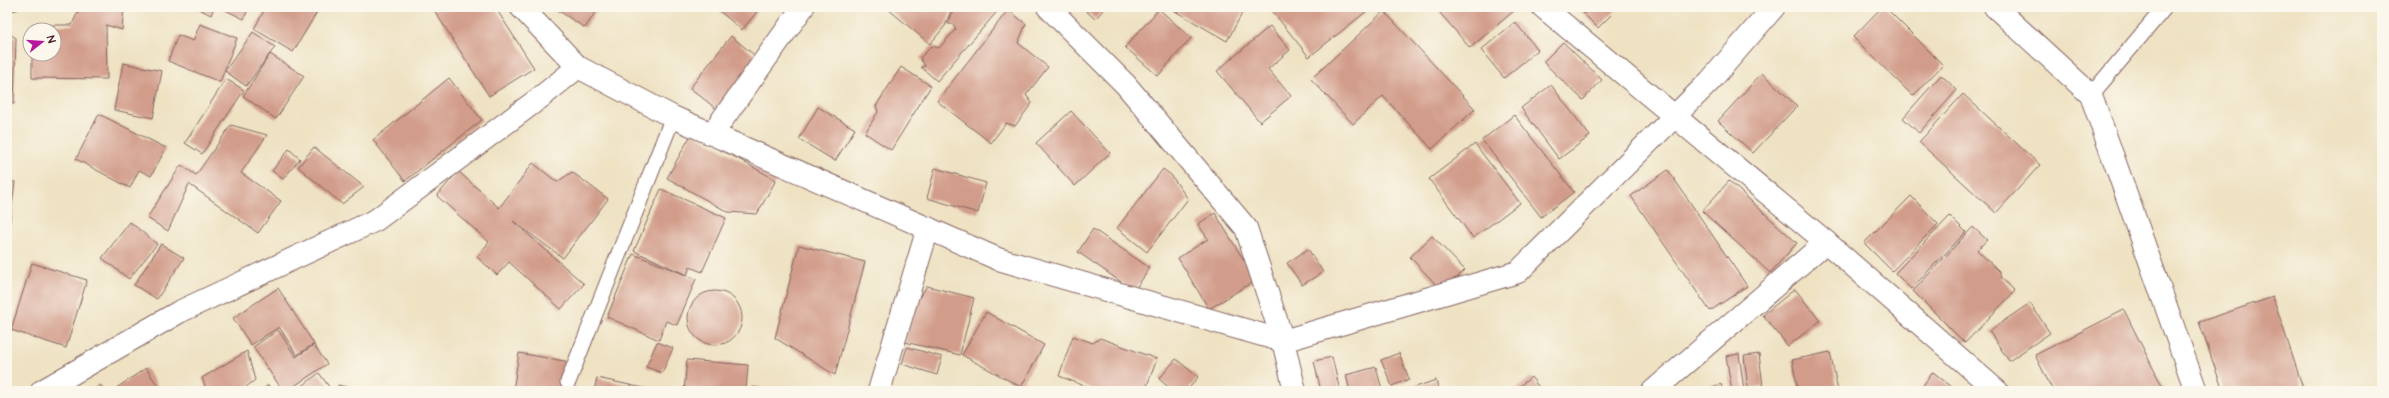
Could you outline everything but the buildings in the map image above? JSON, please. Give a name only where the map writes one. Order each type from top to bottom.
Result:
[{"type":"street","points":[[521,7],[578,67],[672,117],[998,259],[1284,341],[1518,272],[1710,82],[1774,7]]},
{"type":"street","points":[[712,134],[803,7]]},
{"type":"street","points":[[1048,7],[1126,85],[1246,228],[1284,341],[1295,391]]},
{"type":"street","points":[[1543,7],[1826,242],[1997,391]]},
{"type":"street","points":[[1995,7],[2090,95],[2196,391]]},
{"type":"street","points":[[42,391],[179,312],[376,220],[541,97],[578,67]]},
{"type":"street","points":[[879,391],[928,228]]},
{"type":"street","points":[[1653,391],[1826,242]]},
{"type":"lane","points":[[2090,95],[2165,7]]},
{"type":"lane","points":[[568,382],[672,117]]}]
